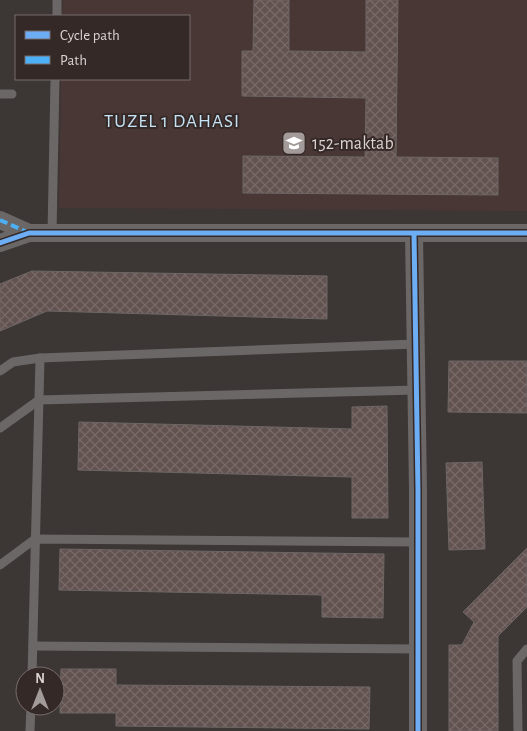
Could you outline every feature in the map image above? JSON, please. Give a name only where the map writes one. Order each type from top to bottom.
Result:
[{"type":"street","points":[[0,220],[29,233]]},
{"type":"street","points":[[0,243],[29,233],[527,233]]},
{"type":"street","points":[[414,234],[417,390],[418,731]]},
{"type":"lane","points":[[57,0],[57,15]]},
{"type":"lane","points":[[52,233],[55,80]]},
{"type":"lane","points":[[0,94],[12,94]]},
{"type":"lane","points":[[0,372],[13,362],[40,358],[416,344]]},
{"type":"lane","points":[[32,666],[40,358]]},
{"type":"lane","points":[[0,428],[39,400],[417,390]]},
{"type":"lane","points":[[0,565],[35,539],[418,542]]},
{"type":"lane","points":[[32,646],[418,649]]},
{"type":"lane","points":[[518,731],[517,661],[527,648]]},
{"type":"lane","points":[[30,731],[31,716]]},
{"type":"shaded area","name":"152-maktab","points":[[63,0],[527,0],[527,211],[59,208],[61,80],[190,80],[190,15],[62,15]]},
{"type":"building","points":[[254,0],[289,0],[289,51],[366,52],[366,0],[398,0],[396,157],[498,158],[498,195],[243,193],[243,156],[365,157],[366,98],[242,96],[242,51],[253,51]]},
{"type":"building","points":[[32,271],[327,276],[327,319],[47,311],[0,331],[0,284]]},
{"type":"building","points":[[449,361],[527,361],[527,413],[448,412]]},
{"type":"building","points":[[387,406],[388,518],[352,518],[352,477],[78,470],[79,422],[352,429],[352,407]]},
{"type":"building","points":[[482,462],[485,549],[449,550],[446,463]]},
{"type":"building","points":[[527,548],[527,607],[498,636],[498,731],[449,731],[449,645],[462,645],[474,622],[463,612]]},
{"type":"building","points":[[60,549],[384,554],[383,618],[322,617],[322,595],[59,590]]},
{"type":"building","points":[[65,669],[116,669],[116,685],[370,687],[369,729],[116,726],[116,713],[65,713]]},
{"type":"marked path","points":[[0,220],[29,233]]},
{"type":"cycle path","points":[[0,243],[29,233],[527,233]]},
{"type":"cycle path","points":[[414,234],[418,490],[418,731]]},
{"type":"place","name":"152-maktab","points":[[294,143]]},
{"type":"district","name":"TUZEL 1 DAHASI","points":[[172,120]]}]
